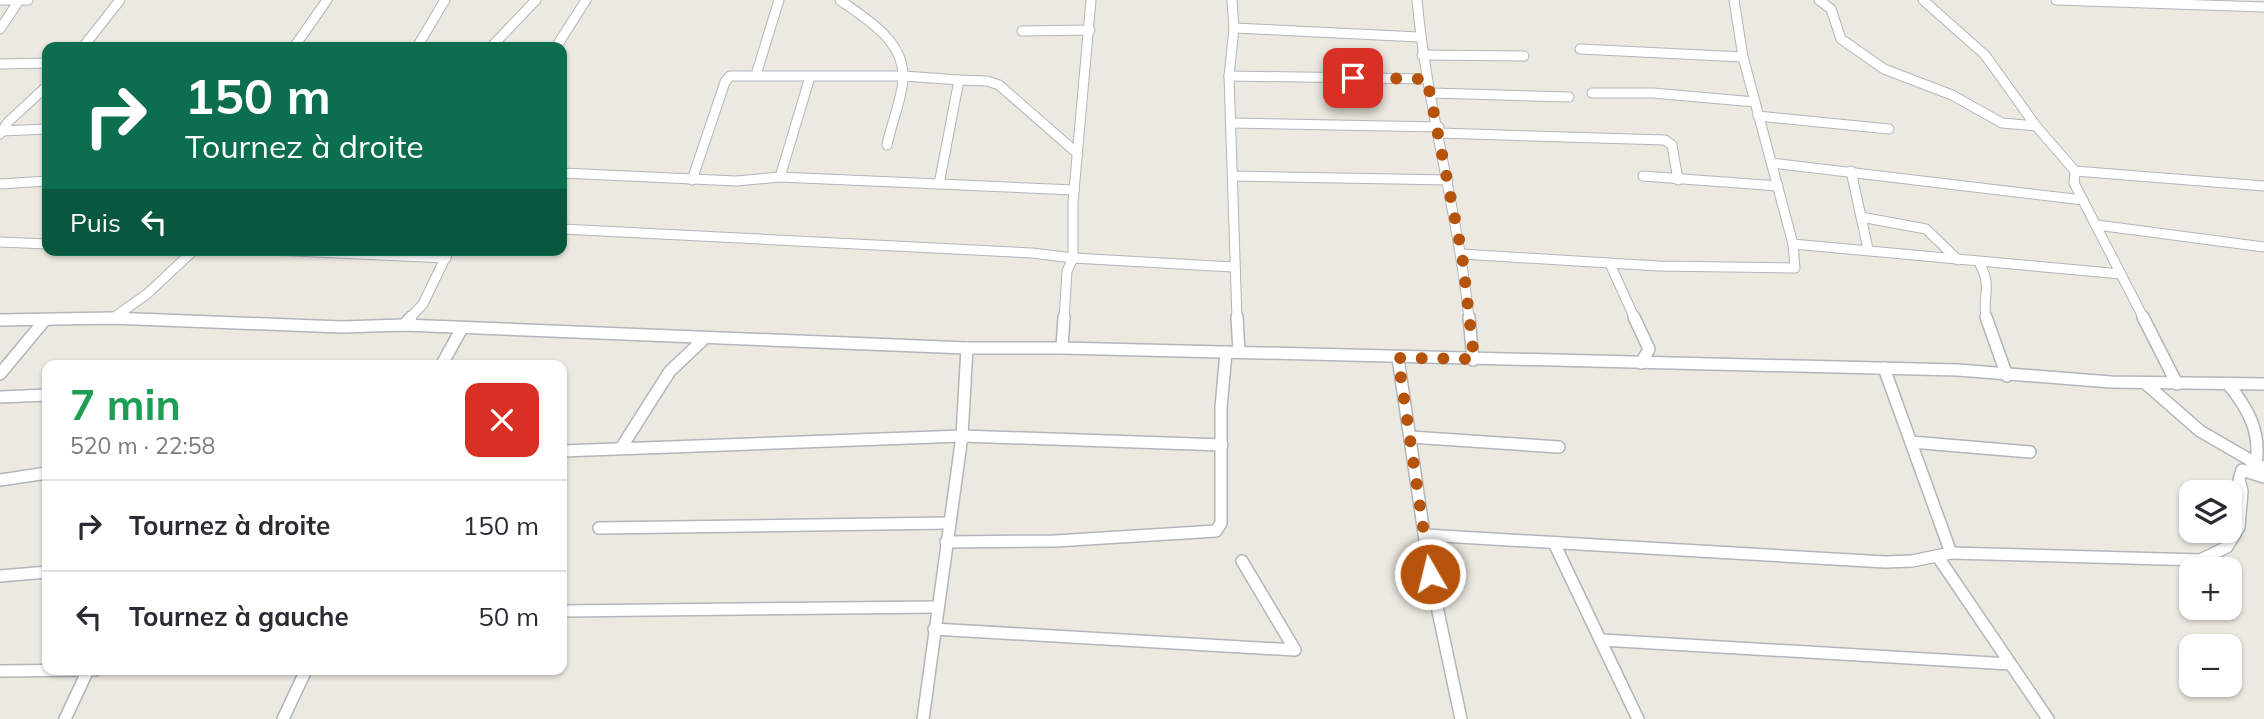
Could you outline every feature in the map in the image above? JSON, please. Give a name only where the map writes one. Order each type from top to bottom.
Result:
[{"type":"street","points":[[0,1],[28,0]]},
{"type":"street","points":[[87,42],[120,0]]},
{"type":"street","points":[[298,42],[327,0]]},
{"type":"street","points":[[419,42],[445,0]]},
{"type":"street","points":[[496,42],[536,0]]},
{"type":"street","points":[[559,42],[586,0]]},
{"type":"street","points":[[756,75],[779,0]]},
{"type":"street","points":[[840,0],[882,32],[901,56],[904,76],[887,145]]},
{"type":"street","points":[[1062,348],[1067,271],[1073,258],[1074,190],[1091,0]]},
{"type":"street","points":[[946,542],[1055,541],[1214,532],[1221,523],[1221,408],[1233,352],[1233,176],[1229,76],[1234,28],[1231,0]]},
{"type":"street","points":[[1417,0],[1422,55],[1462,254],[1474,359]]},
{"type":"street","points":[[1462,254],[1610,264],[1793,270],[1796,266],[1793,244],[1743,57],[1734,0]]},
{"type":"street","points":[[1819,0],[1831,9],[1841,39],[1884,69],[1952,95],[2002,123],[2036,126]]},
{"type":"street","points":[[1923,0],[1990,61],[2036,126],[2075,170],[2264,186]]},
{"type":"street","points":[[2056,0],[2264,7]]},
{"type":"street","points":[[0,29],[18,2]]},
{"type":"street","points":[[1234,28],[1419,37]]},
{"type":"street","points":[[1022,31],[1090,30]]},
{"type":"street","points":[[1580,49],[1743,57]]},
{"type":"street","points":[[1422,55],[1524,56]]},
{"type":"street","points":[[0,64],[42,63]]},
{"type":"street","points":[[692,180],[727,79],[733,75],[904,76],[987,81],[999,85],[1078,154]]},
{"type":"street","points":[[1229,76],[1427,79]]},
{"type":"street","points":[[780,177],[810,77]]},
{"type":"street","points":[[939,184],[959,80]]},
{"type":"street","points":[[1,133],[18,112],[42,90]]},
{"type":"street","points":[[1431,93],[1569,97]]},
{"type":"street","points":[[1591,93],[1653,93],[1755,102]]},
{"type":"street","points":[[1758,116],[1889,129]]},
{"type":"street","points":[[1231,123],[1665,140],[1672,145],[1678,180]]},
{"type":"street","points":[[1,133],[42,129]]},
{"type":"street","points":[[1771,163],[2083,200]]},
{"type":"street","points":[[2075,170],[2074,183],[2177,384]]},
{"type":"street","points":[[1851,171],[1868,249]]},
{"type":"street","points":[[567,173],[736,181],[780,177],[1074,190]]},
{"type":"street","points":[[1233,176],[1448,180]]},
{"type":"street","points":[[1643,176],[1778,186]]},
{"type":"street","points":[[0,184],[42,181]]},
{"type":"street","points":[[1861,217],[1926,229],[1958,260]]},
{"type":"street","points":[[2097,225],[2264,247]]},
{"type":"street","points":[[567,229],[1032,253],[1073,258],[1233,267]]},
{"type":"street","points":[[0,243],[42,244]]},
{"type":"street","points":[[1793,244],[2121,274]]},
{"type":"street","points":[[112,318],[147,294],[188,256]]},
{"type":"street","points":[[404,326],[423,304],[447,256]]},
{"type":"street","points":[[1979,262],[1989,281],[1982,299],[1983,311],[2007,376]]},
{"type":"street","points":[[1610,264],[1649,349],[1641,363]]},
{"type":"street","points":[[423,304],[427,319],[437,328]]},
{"type":"street","points":[[0,320],[112,318],[341,327],[404,326],[967,348],[1062,348],[1958,370],[2007,376],[2145,383],[2264,384]]},
{"type":"street","points":[[0,374],[44,321]]},
{"type":"street","points":[[443,360],[462,328]]},
{"type":"street","points":[[621,448],[670,371],[705,338]]},
{"type":"street","points":[[923,719],[962,436],[967,348]]},
{"type":"street","points":[[1398,358],[1425,535],[1461,719]]},
{"type":"street","points":[[1884,368],[1911,442],[1945,555],[2010,664],[2048,719]]},
{"type":"street","points":[[2145,383],[2200,431],[2260,465]]},
{"type":"street","points":[[2228,384],[2246,406],[2252,419],[2260,450],[2260,465]]},
{"type":"street","points":[[0,397],[42,395]]},
{"type":"street","points":[[567,451],[962,436],[1222,445]]},
{"type":"street","points":[[1411,437],[1559,447]]},
{"type":"street","points":[[1911,442],[2030,452]]},
{"type":"street","points":[[2242,470],[2260,465]]},
{"type":"street","points":[[1425,535],[1885,562],[1945,555],[2200,560],[2227,547],[2239,527],[2242,491],[2239,480],[2242,470]]},
{"type":"street","points":[[2242,470],[2264,477]]},
{"type":"street","points":[[0,480],[42,474]]},
{"type":"street","points":[[600,528],[948,523]]},
{"type":"street","points":[[1554,543],[1638,719]]},
{"type":"street","points":[[934,629],[1295,650],[1242,561]]},
{"type":"street","points":[[0,576],[42,572]]},
{"type":"street","points":[[567,611],[938,607]]},
{"type":"street","points":[[1602,640],[2010,664]]},
{"type":"street","points":[[0,671],[42,671]]},
{"type":"street","points":[[65,719],[86,675]]},
{"type":"street","points":[[283,719],[304,675]]},
{"type":"route","points":[[1353,78],[1427,79],[1462,254],[1474,359],[1398,358],[1430,574]]}]
